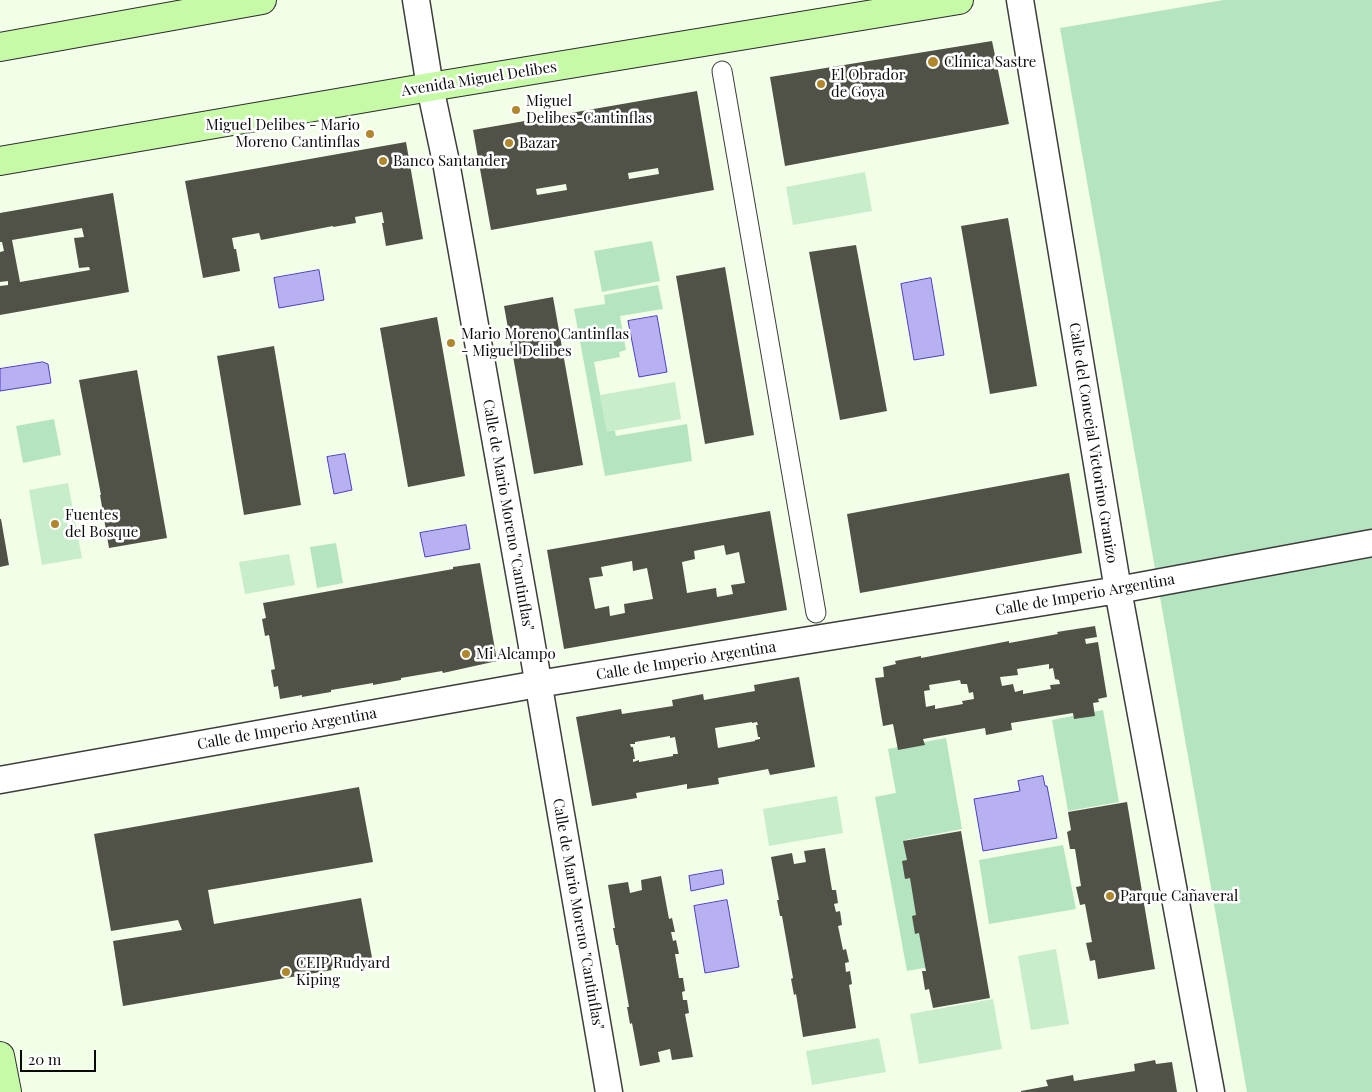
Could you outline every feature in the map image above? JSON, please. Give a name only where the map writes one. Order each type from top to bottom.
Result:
[{"type":"main road","points":[[0,46],[262,0]]},
{"type":"main road","name":"Avenida Miguel Delibes","points":[[0,162],[430,87],[959,0]]},
{"type":"main road","points":[[0,1056],[7,1092]]},
{"type":"street","name":"Calle de Mario Moreno \"Cantinflas\"","points":[[416,0],[609,1092]]},
{"type":"street","name":"Calle del Concejal Victorino Granizo","points":[[1020,0],[1118,590],[1211,1092]]},
{"type":"street","points":[[722,72],[816,613]]},
{"type":"street","name":"Calle de Imperio Argentina","points":[[0,780],[538,684],[1118,590],[1372,543]]},
{"type":"green space","points":[[1223,0],[1372,0],[1372,1092],[1247,1092],[1060,28]]},
{"type":"green space","points":[[865,172],[872,211],[793,225],[786,187]]},
{"type":"green space","points":[[652,241],[660,281],[602,292],[594,251]]},
{"type":"green space","points":[[658,285],[663,309],[620,316],[626,350],[619,352],[620,357],[594,362],[607,431],[615,431],[616,436],[687,424],[692,461],[605,476],[574,309],[605,304],[604,295]]},
{"type":"green space","points":[[675,382],[681,419],[607,432],[600,395]]},
{"type":"green space","points":[[54,419],[61,455],[23,463],[16,426]]},
{"type":"green space","name":"Fuentes del Bosque","points":[[68,483],[82,558],[42,565],[29,490]]},
{"type":"green space","points":[[336,543],[343,583],[317,588],[310,547]]},
{"type":"green space","points":[[289,554],[295,585],[245,594],[239,562]]},
{"type":"green space","points":[[1103,710],[1119,802],[1068,811],[1052,720]]},
{"type":"green space","points":[[946,738],[962,829],[905,840],[929,967],[907,971],[875,797],[896,793],[888,749]]},
{"type":"green space","points":[[837,796],[843,833],[769,846],[763,809]]},
{"type":"green space","points":[[1063,845],[1076,909],[989,924],[979,860]]},
{"type":"green space","points":[[1056,949],[1069,1024],[1031,1030],[1018,956]]},
{"type":"green space","points":[[993,999],[1002,1049],[919,1064],[910,1014]]},
{"type":"green space","points":[[879,1038],[886,1072],[812,1085],[806,1051]]},
{"type":"shaded area","points":[[319,270],[324,300],[279,308],[274,278]]},
{"type":"shaded area","points":[[931,278],[944,355],[914,360],[901,284]]},
{"type":"shaded area","points":[[657,316],[667,372],[639,377],[628,321]]},
{"type":"shaded area","points":[[43,362],[48,364],[51,383],[0,391],[0,369]]},
{"type":"shaded area","points":[[345,454],[352,490],[334,494],[327,457]]},
{"type":"shaded area","points":[[466,525],[470,549],[425,557],[420,533]]},
{"type":"shaded area","points":[[1043,776],[1045,786],[1047,786],[1057,838],[983,851],[974,799],[1020,791],[1018,781]]},
{"type":"shaded area","points":[[722,870],[724,884],[691,891],[689,876]]},
{"type":"shaded area","points":[[727,900],[739,967],[705,973],[694,906]]},
{"type":"building","points":[[992,41],[1009,124],[785,166],[770,77]]},
{"type":"building","points":[[697,91],[714,190],[491,230],[473,130]],"holes":[[[658,168],[659,174],[629,179],[628,173]],[[566,184],[567,190],[537,195],[536,189]]]},
{"type":"building","points":[[406,142],[423,239],[386,246],[382,212],[355,217],[356,223],[261,240],[259,233],[232,238],[240,271],[203,278],[185,181]]},
{"type":"building","points":[[113,193],[129,292],[0,315],[0,286],[8,285],[8,281],[0,282],[0,252],[4,251],[2,242],[0,242],[0,213]],"holes":[[[82,228],[84,237],[74,238],[79,268],[89,267],[90,270],[20,282],[12,240]]]},
{"type":"building","points":[[1008,218],[1037,386],[990,394],[961,226]]},
{"type":"building","points":[[856,245],[887,411],[840,420],[809,252]]},
{"type":"building","points":[[725,267],[754,435],[705,444],[676,276]]},
{"type":"building","points":[[553,297],[583,465],[534,474],[504,306]]},
{"type":"building","points":[[437,317],[465,476],[408,487],[380,328]]},
{"type":"building","points":[[274,346],[301,505],[244,515],[217,356]]},
{"type":"building","name":"Fuentes del Bosque","points":[[137,370],[167,538],[109,548],[79,380]]},
{"type":"building","points":[[1069,473],[1082,553],[860,593],[847,514]]},
{"type":"building","points":[[770,511],[787,610],[564,649],[547,550]],"holes":[[[724,545],[726,555],[739,552],[745,583],[731,585],[733,594],[717,597],[716,588],[687,593],[682,562],[695,559],[694,551]],[[632,561],[633,571],[647,568],[653,599],[624,604],[625,613],[610,616],[609,606],[595,609],[589,578],[603,576],[601,567]]]},
{"type":"building","points":[[0,519],[9,565],[0,567]]},
{"type":"building","points":[[480,563],[497,661],[443,673],[442,671],[373,685],[373,683],[302,697],[302,695],[280,699],[278,686],[274,687],[271,670],[275,669],[269,635],[265,636],[262,619],[266,618],[263,603]]},
{"type":"building","points":[[1095,626],[1097,637],[1085,639],[1086,644],[1098,642],[1107,697],[1098,699],[1099,702],[1093,703],[1095,716],[1074,719],[1073,713],[1011,723],[1012,730],[986,735],[985,728],[923,739],[925,745],[898,750],[893,724],[883,726],[875,678],[884,677],[883,667],[896,664],[895,661],[921,656],[921,658],[1009,641],[1009,643],[1058,634],[1057,632]],"holes":[[[1049,664],[1049,669],[1053,668],[1055,679],[1059,680],[1060,684],[1050,685],[1051,689],[1023,694],[1023,690],[1015,692],[1013,684],[1002,686],[1000,677],[1018,675],[1017,669]],[[960,680],[961,684],[967,684],[969,693],[973,692],[974,699],[962,701],[963,704],[935,709],[935,705],[926,707],[924,691],[930,690],[929,685]]]},
{"type":"building","points":[[799,677],[815,767],[770,775],[768,769],[718,778],[719,784],[687,789],[687,784],[636,793],[637,798],[592,806],[576,717],[621,709],[622,714],[673,706],[672,700],[703,694],[704,700],[755,691],[754,685]],"holes":[[[757,722],[758,737],[760,739],[718,748],[715,728]],[[670,736],[670,738],[675,737],[678,754],[633,762],[633,759],[635,759],[633,747],[630,744]]]},
{"type":"building","points":[[359,787],[373,862],[208,890],[214,924],[361,898],[373,963],[123,1006],[113,941],[182,930],[178,920],[111,931],[94,834]]},
{"type":"building","name":"Parque Cañaveral","points":[[1127,802],[1155,969],[1098,979],[1095,960],[1090,961],[1086,943],[1092,942],[1085,904],[1080,905],[1076,887],[1081,886],[1075,849],[1070,849],[1067,832],[1071,830],[1068,812]]},
{"type":"building","points":[[961,831],[990,998],[933,1008],[929,989],[925,990],[922,971],[926,971],[919,933],[915,934],[912,916],[916,915],[910,878],[905,879],[902,861],[907,860],[903,841]]},
{"type":"building","points":[[825,848],[832,890],[836,890],[838,903],[834,904],[836,912],[840,911],[842,925],[838,926],[843,950],[846,949],[849,962],[845,963],[846,972],[850,971],[852,984],[849,985],[856,1028],[803,1037],[796,994],[794,995],[791,979],[793,978],[782,916],[780,916],[777,900],[779,900],[771,857],[792,853],[794,864],[806,862],[804,851]]},
{"type":"building","points":[[661,876],[669,919],[672,918],[675,932],[671,932],[673,941],[676,940],[679,954],[675,954],[679,978],[683,978],[685,991],[682,992],[683,1000],[687,1000],[689,1013],[685,1014],[693,1057],[672,1060],[670,1049],[658,1052],[660,1062],[640,1066],[632,1023],[630,1024],[627,1007],[629,1007],[618,945],[616,945],[608,885],[628,882],[630,893],[642,890],[641,880]]},
{"type":"building","points":[[1155,1060],[1156,1064],[1172,1062],[1177,1092],[1021,1092],[1048,1086],[1046,1080],[1073,1075],[1074,1081],[1135,1071],[1134,1064]]},
{"type":"place","name":"Clínica Sastre","points":[[933,62]]},
{"type":"place","name":"El Obrador de Goya","points":[[821,84]]},
{"type":"place","name":"Miguel Delibes-Cantinflas","points":[[516,110]]},
{"type":"place","name":"Miguel Delibes - Mario Moreno Cantinflas","points":[[370,134]]},
{"type":"place","name":"Bazar","points":[[509,143]]},
{"type":"place","name":"Banco Santander","points":[[383,161]]},
{"type":"place","name":"Mario Moreno Cantinflas - Miguel Delibes","points":[[451,343]]},
{"type":"place","name":"Fuentes del Bosque","points":[[55,524]]},
{"type":"place","name":"Mi Alcampo","points":[[466,654]]},
{"type":"place","name":"Parque Cañaveral","points":[[1110,896]]},
{"type":"place","name":"CEIP Rudyard Kiping","points":[[286,972]]}]
